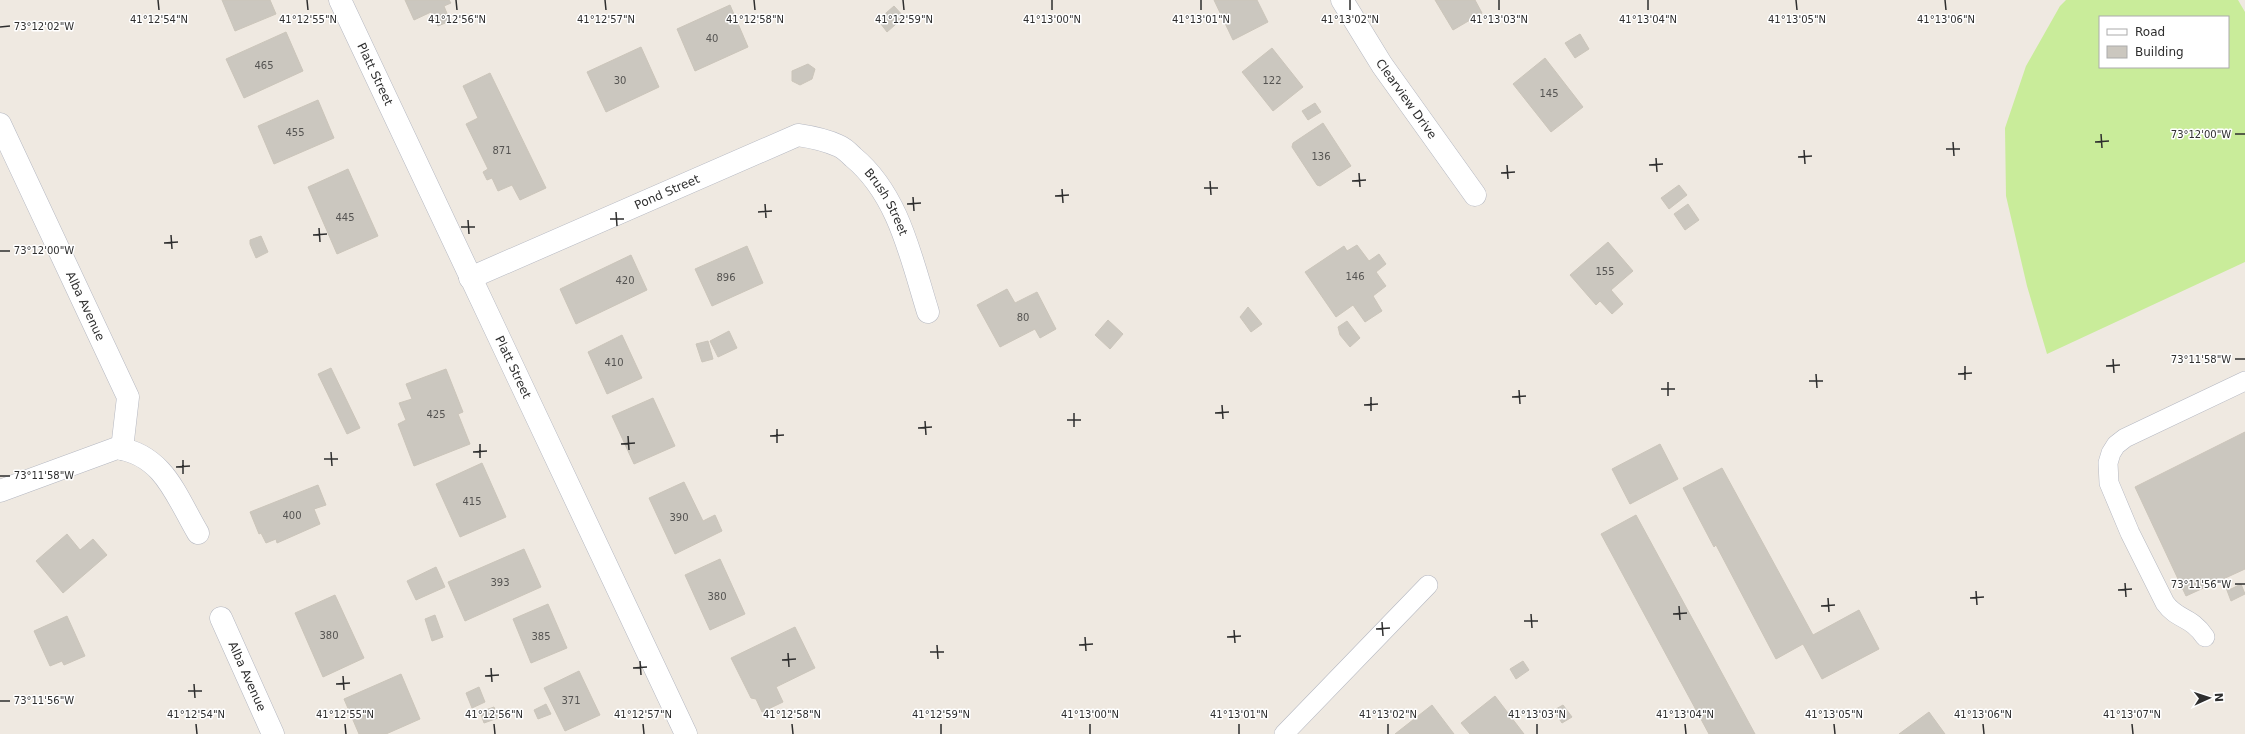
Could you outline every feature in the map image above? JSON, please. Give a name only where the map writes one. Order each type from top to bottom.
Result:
[{"type":"street","name":"Platt Street","points":[[340,0],[686,734]]},
{"type":"street","name":"Clearview Drive","points":[[1342,0],[1382,65],[1475,195]]},
{"type":"street","name":"Alba Avenue","points":[[0,124],[128,397],[127,449]]},
{"type":"street","name":"Pond Street","points":[[470,278],[798,135]]},
{"type":"street","name":"Brush Street","points":[[798,135],[823,140],[840,147],[865,166],[879,185],[898,217],[928,312]]},
{"type":"street","points":[[0,491],[116,448],[127,449],[153,462],[164,474],[198,533]]},
{"type":"street","name":"Alba Avenue","points":[[221,618],[273,734]]},
{"type":"lane","points":[[2205,637],[2196,624],[2171,611],[2165,604],[2130,533],[2109,483],[2108,463],[2116,445],[2129,435],[2245,381]]},
{"type":"lane","points":[[1284,734],[1428,585]]},
{"type":"green space","points":[[2066,0],[2238,0],[2245,12],[2245,262],[2047,354],[2027,286],[2006,196],[2005,128],[2026,66],[2060,6]]},
{"type":"building","points":[[222,0],[270,0],[276,14],[235,31]]},
{"type":"building","points":[[405,0],[449,0],[451,3],[444,6],[450,21],[438,26],[431,12],[414,20]]},
{"type":"building","points":[[1214,0],[1257,0],[1268,22],[1233,40]]},
{"type":"building","points":[[1435,0],[1475,0],[1482,13],[1453,30]]},
{"type":"building","points":[[730,5],[748,47],[695,71],[677,29]]},
{"type":"building","points":[[894,6],[904,17],[887,32],[878,20]]},
{"type":"building","points":[[286,32],[303,71],[244,98],[226,59]]},
{"type":"building","points":[[1580,34],[1589,49],[1575,58],[1565,43]]},
{"type":"building","points":[[641,47],[659,87],[606,112],[587,72]]},
{"type":"building","points":[[1272,48],[1303,87],[1273,111],[1242,72]]},
{"type":"building","points":[[1545,58],[1583,107],[1551,132],[1513,84]]},
{"type":"building","points":[[808,64],[815,69],[812,79],[800,85],[792,81],[792,71]]},
{"type":"building","points":[[490,73],[546,188],[520,200],[512,185],[498,191],[492,178],[487,180],[483,172],[488,169],[466,124],[478,118],[463,86]]},
{"type":"building","points":[[318,100],[334,138],[274,164],[258,126]]},
{"type":"building","points":[[1315,103],[1321,112],[1308,120],[1302,111]]},
{"type":"building","points":[[1323,123],[1351,166],[1320,186],[1317,185],[1292,147],[1293,143]]},
{"type":"building","points":[[348,169],[378,236],[337,254],[308,187]]},
{"type":"building","points":[[1679,185],[1687,195],[1669,209],[1661,198]]},
{"type":"building","points":[[1688,204],[1699,220],[1685,230],[1674,214]]},
{"type":"building","points":[[261,236],[268,252],[256,258],[250,244],[250,240]]},
{"type":"building","points":[[1608,242],[1633,271],[1611,290],[1623,304],[1612,314],[1600,301],[1596,305],[1570,275]]},
{"type":"building","points":[[1357,245],[1369,261],[1379,254],[1386,264],[1376,272],[1386,286],[1373,296],[1382,311],[1365,322],[1353,305],[1336,317],[1305,272],[1344,246],[1347,251]]},
{"type":"building","points":[[747,246],[763,283],[712,306],[695,269]]},
{"type":"building","points":[[631,255],[647,290],[576,324],[560,289]]},
{"type":"building","points":[[1007,289],[1015,303],[1037,292],[1056,329],[1040,338],[1035,329],[1000,347],[977,305]]},
{"type":"building","points":[[1248,307],[1262,324],[1251,332],[1240,317]]},
{"type":"building","points":[[1108,320],[1123,334],[1110,349],[1095,335]]},
{"type":"building","points":[[1347,321],[1360,338],[1350,347],[1340,335],[1338,327]]},
{"type":"building","points":[[729,331],[737,348],[718,357],[710,341]]},
{"type":"building","points":[[622,335],[642,378],[607,394],[588,352]]},
{"type":"building","points":[[708,341],[713,359],[702,362],[696,344]]},
{"type":"building","points":[[331,368],[360,428],[347,434],[318,374]]},
{"type":"building","points":[[446,369],[463,412],[458,414],[470,444],[414,466],[398,424],[406,420],[399,403],[412,399],[406,384]]},
{"type":"building","points":[[653,398],[675,446],[634,464],[612,416]]},
{"type":"building","points":[[2245,432],[2245,569],[2186,596],[2135,487]]},
{"type":"building","points":[[1660,444],[1678,479],[1630,504],[1612,469]]},
{"type":"building","points":[[482,463],[506,517],[460,537],[436,484]]},
{"type":"building","points":[[1722,468],[1813,635],[1859,610],[1879,649],[1822,679],[1803,644],[1776,659],[1716,545],[1714,547],[1683,488]]},
{"type":"building","points":[[684,482],[703,521],[715,515],[722,531],[675,554],[649,498]]},
{"type":"building","points":[[318,485],[326,505],[314,509],[320,524],[277,543],[276,539],[266,543],[261,533],[259,534],[250,512]]},
{"type":"building","points":[[1636,515],[1755,734],[1709,734],[1601,534]]},
{"type":"building","points":[[67,534],[80,550],[93,539],[107,555],[63,593],[36,561]]},
{"type":"building","points":[[524,549],[541,587],[465,621],[448,582]]},
{"type":"building","points":[[720,559],[745,614],[710,630],[685,575]]},
{"type":"building","points":[[436,567],[445,587],[416,600],[407,581]]},
{"type":"building","points":[[2241,584],[2245,594],[2231,601],[2225,585],[2231,589]]},
{"type":"building","points":[[335,595],[364,658],[323,677],[295,613]]},
{"type":"building","points":[[548,604],[567,648],[531,663],[513,619]]},
{"type":"building","points":[[435,615],[443,637],[432,641],[425,619]]},
{"type":"building","points":[[67,616],[85,656],[64,665],[62,661],[50,666],[34,631]]},
{"type":"building","points":[[795,627],[815,668],[776,687],[783,702],[762,712],[756,699],[751,698],[731,658]]},
{"type":"building","points":[[1523,661],[1529,670],[1516,679],[1510,669]]},
{"type":"building","points":[[579,671],[600,715],[565,731],[544,688]]},
{"type":"building","points":[[401,674],[420,719],[386,734],[359,734],[344,699]]},
{"type":"building","points":[[479,687],[485,702],[472,708],[466,693]]},
{"type":"building","points":[[1495,696],[1524,734],[1470,734],[1461,723]]},
{"type":"building","points":[[546,704],[551,714],[538,719],[534,710]]},
{"type":"building","points":[[1432,705],[1454,734],[1395,734]]},
{"type":"building","points":[[1563,705],[1572,717],[1562,723],[1556,714],[1556,709]]},
{"type":"building","points":[[494,707],[498,718],[484,723],[480,712]]},
{"type":"building","points":[[1929,712],[1945,734],[1899,734]]}]
